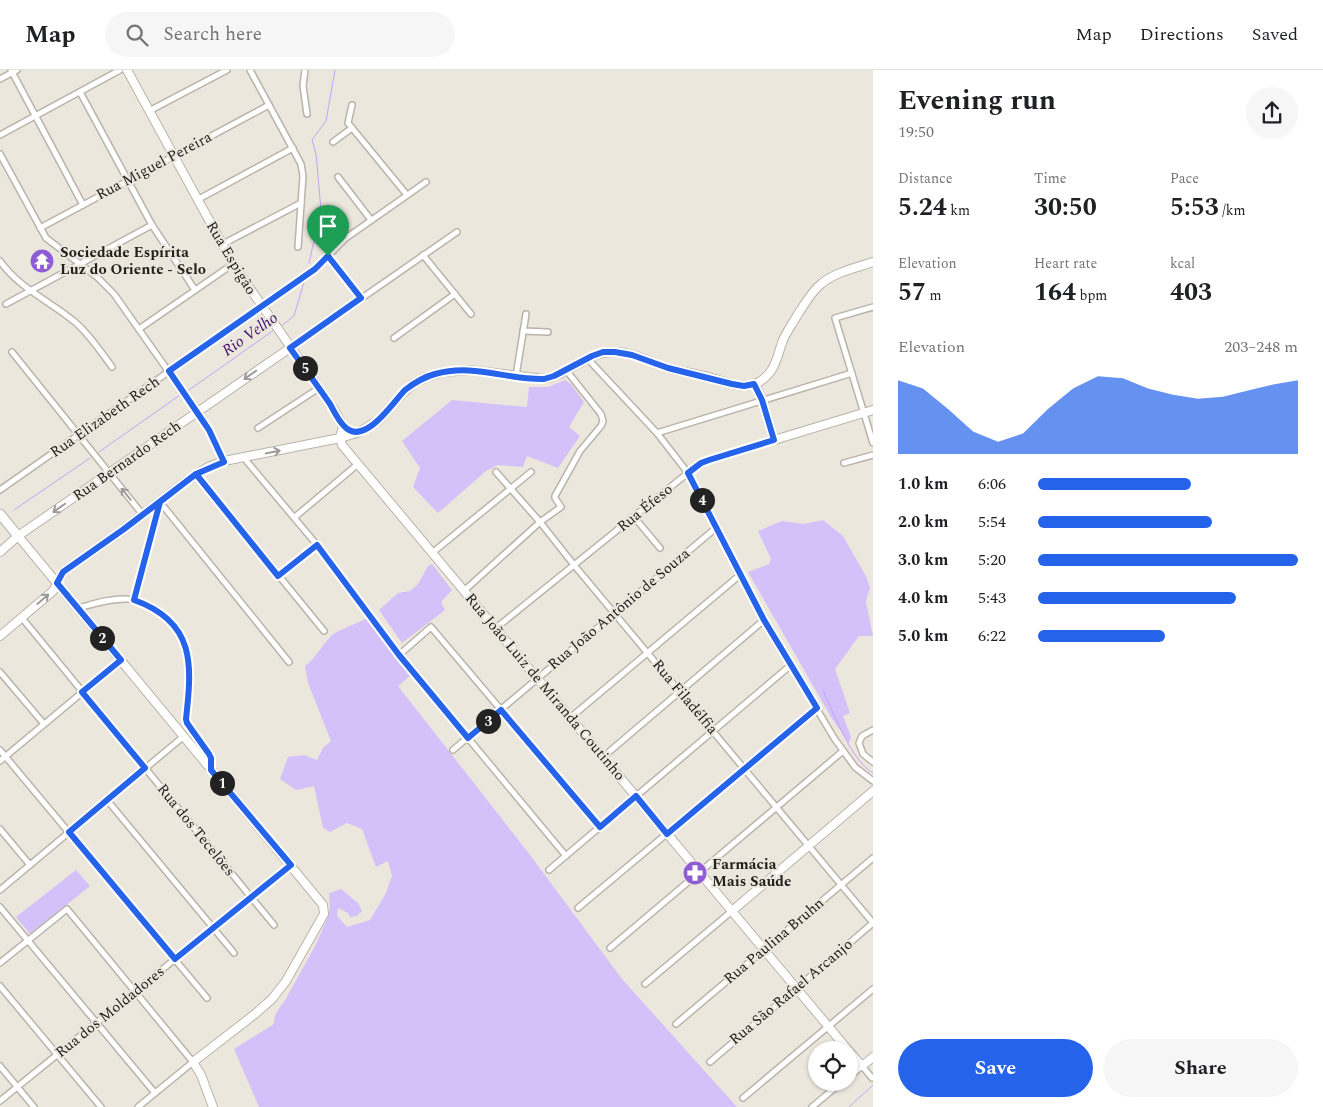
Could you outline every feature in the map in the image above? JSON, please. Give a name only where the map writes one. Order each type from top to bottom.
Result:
[{"type":"main road","name":"Rua Espigão","points":[[127,70],[233,264],[343,426]]},
{"type":"main road","points":[[0,636],[53,591],[63,572],[143,515],[196,474],[224,462],[340,438],[361,431],[379,420],[400,395],[413,384],[433,375],[453,370],[470,370],[544,379],[603,352],[622,352],[677,370],[732,384],[744,386],[754,384],[767,376],[774,368],[784,339],[814,291],[821,284],[838,274],[873,262]]},
{"type":"main road","name":"Rua Bernardo Rech","points":[[0,552],[18,536],[290,348]]},
{"type":"main road","points":[[754,384],[762,400],[774,440]]},
{"type":"main road","name":"Rua Éfeso","points":[[774,440],[873,410]]},
{"type":"main road","points":[[340,438],[343,426],[352,431],[361,431]]},
{"type":"main road","name":"Rua João Luiz de Miranda Coutinho","points":[[340,438],[342,445],[840,1041]]},
{"type":"main road","points":[[0,514],[323,905],[324,914],[286,981],[272,999],[193,1062],[201,1075],[211,1106]]},
{"type":"main road","points":[[732,911],[873,791]]},
{"type":"main road","points":[[862,1066],[873,1057]]},
{"type":"main road","name":"Rua João Luiz de Miranda Coutinho","points":[[858,1061],[862,1066]]},
{"type":"street","points":[[0,135],[120,70]]},
{"type":"street","points":[[149,111],[226,70]]},
{"type":"street","points":[[250,70],[301,164],[303,176],[298,247]]},
{"type":"street","points":[[305,70],[303,86],[307,114]]},
{"type":"street","points":[[0,79],[13,71],[83,205]]},
{"type":"street","points":[[80,92],[152,225],[195,290]]},
{"type":"street","name":"Rua Miguel Pereira","points":[[40,228],[269,105]]},
{"type":"street","points":[[352,105],[348,123],[407,195]]},
{"type":"street","points":[[333,142],[352,128]]},
{"type":"street","points":[[197,200],[294,148]]},
{"type":"street","points":[[0,154],[40,228],[50,242],[108,288],[198,412],[224,462]]},
{"type":"street","points":[[338,177],[371,220]]},
{"type":"street","name":"Rua Elizabeth Rech","points":[[0,490],[315,269],[341,242],[426,182]]},
{"type":"street","points":[[221,244],[301,203]]},
{"type":"street","points":[[6,304],[152,225]]},
{"type":"street","name":"Rua Bernardo Rech","points":[[290,348],[457,232]]},
{"type":"street","points":[[423,255],[471,314]]},
{"type":"street","points":[[328,256],[361,298]]},
{"type":"street","points":[[0,261],[12,277],[29,291],[76,322],[112,367]]},
{"type":"street","points":[[139,329],[233,264]]},
{"type":"street","points":[[394,338],[455,294]]},
{"type":"street","points":[[873,307],[835,318],[873,443]]},
{"type":"street","points":[[516,376],[526,314]]},
{"type":"street","points":[[523,331],[548,332]]},
{"type":"street","points":[[12,352],[143,515]]},
{"type":"street","points":[[587,358],[658,433],[688,473],[764,620],[791,665],[843,751],[860,772],[873,781]]},
{"type":"street","points":[[465,590],[540,522],[561,507],[555,498],[580,451],[601,426],[603,421],[601,414],[566,370]]},
{"type":"street","points":[[658,433],[852,373]]},
{"type":"street","points":[[258,428],[319,388]]},
{"type":"street","name":"Rua Éfeso","points":[[496,628],[701,463],[774,440]]},
{"type":"street","points":[[844,463],[873,455]]},
{"type":"street","points":[[244,458],[295,517],[399,655],[566,856]]},
{"type":"street","points":[[295,517],[358,464]]},
{"type":"street","name":"Rua Filadélfia","points":[[496,472],[540,522],[873,923]]},
{"type":"street","points":[[432,553],[531,472]]},
{"type":"street","points":[[196,474],[324,631]]},
{"type":"street","points":[[134,600],[160,502]]},
{"type":"street","points":[[160,502],[289,662]]},
{"type":"street","points":[[634,517],[660,548]]},
{"type":"street","name":"Rua João Antônio de Souza","points":[[453,750],[717,527]]},
{"type":"street","points":[[278,576],[317,545]]},
{"type":"street","points":[[570,718],[740,575]]},
{"type":"street","points":[[78,608],[126,598],[148,606],[175,628],[183,641],[189,661],[186,719],[211,758],[211,770]]},
{"type":"street","name":"Rua dos Tecelões","points":[[22,618],[274,925]]},
{"type":"street","points":[[603,757],[764,620]]},
{"type":"street","points":[[399,655],[431,627],[600,827]]},
{"type":"street","points":[[0,761],[121,660]]},
{"type":"street","points":[[549,870],[791,665]]},
{"type":"street","points":[[0,672],[44,724]]},
{"type":"street","points":[[578,908],[817,708]]},
{"type":"street","points":[[873,730],[862,736],[859,743],[863,754],[873,762]]},
{"type":"street","points":[[0,890],[184,736]]},
{"type":"street","points":[[0,750],[207,998]]},
{"type":"street","points":[[610,948],[843,751]]},
{"type":"street","points":[[107,800],[234,953]]},
{"type":"street","points":[[0,829],[30,865]]},
{"type":"street","name":"Rua Paulina Bruhn","points":[[676,1024],[873,858]]},
{"type":"street","name":"Rua dos Moldadores","points":[[0,1101],[291,865]]},
{"type":"street","points":[[0,907],[155,1093]]},
{"type":"street","points":[[0,963],[67,909],[193,1062],[138,1107]]},
{"type":"street","points":[[645,984],[732,911]]},
{"type":"street","name":"Rua São Rafael Arcanjo","points":[[710,1062],[873,923]]},
{"type":"street","points":[[0,986],[101,1107]]},
{"type":"street","points":[[743,1098],[873,989]]},
{"type":"street","points":[[0,1066],[34,1107]]},
{"type":"street","points":[[858,1069],[862,1066]]},
{"type":"street","name":"Rua João Luiz de Miranda Coutinho","points":[[862,1066],[872,1078]]},
{"type":"street","points":[[812,1107],[831,1091]]},
{"type":"shaded area","points":[[565,380],[571,384],[584,402],[569,427],[580,436],[558,468],[527,456],[523,467],[498,465],[486,471],[438,513],[413,487],[420,468],[402,441],[452,400],[527,407],[529,387],[548,387]]},
{"type":"shaded area","points":[[823,520],[843,536],[866,576],[870,587],[866,602],[873,636],[859,636],[835,669],[850,713],[843,716],[851,737],[849,743],[831,717],[748,572],[769,564],[771,559],[758,531],[782,521],[804,524]]},
{"type":"shaded area","points":[[432,564],[452,590],[441,602],[445,610],[402,643],[379,610],[398,593],[410,591],[418,584],[428,566]]},
{"type":"shaded area","points":[[365,619],[372,622],[411,675],[398,686],[527,851],[622,979],[737,1107],[259,1107],[234,1049],[274,1024],[277,1012],[315,946],[328,917],[330,909],[329,893],[341,889],[358,903],[362,911],[357,916],[350,917],[348,913],[338,908],[337,916],[347,927],[370,920],[386,893],[392,876],[388,861],[376,867],[362,829],[347,823],[330,832],[323,828],[314,786],[296,790],[280,779],[288,757],[304,755],[317,760],[323,748],[331,741],[308,683],[305,666],[332,635]]},
{"type":"shaded area","points":[[76,870],[90,886],[30,934],[16,917]]},
{"type":"waterway","name":"Rio Velho","points":[[309,263],[321,210],[316,154],[312,140],[326,121],[335,70]]},
{"type":"waterway","name":"Rio Velho","points":[[280,327],[294,316],[304,282]]},
{"type":"waterway","name":"Rio Velho","points":[[189,390],[274,330]]},
{"type":"waterway","name":"Rio Velho","points":[[99,452],[180,395]]},
{"type":"waterway","name":"Rio Velho","points":[[14,510],[90,458]]},
{"type":"waterway","points":[[823,690],[851,748],[865,767],[873,773]]},
{"type":"waterway","points":[[849,1107],[873,1085]]},
{"type":"place","name":"Sociedade Espírita Luz do Oriente - Selo","points":[[42,261]]},
{"type":"place","name":"Farmácia Mais Saúde","points":[[695,873]]},
{"type":"route","points":[[328,256],[315,269],[169,371],[209,430],[224,462],[215,464],[196,474],[160,502],[134,600],[157,611],[180,634],[187,652],[190,670],[187,723],[209,754],[211,770],[291,865],[175,959],[69,832],[145,768],[82,692],[121,660],[57,583],[63,572],[124,529],[196,474],[278,576],[317,545],[399,655],[468,738],[501,710],[600,827],[636,796],[667,834],[817,708],[764,620],[688,473],[701,463],[774,440],[762,400],[754,384],[738,386],[668,368],[628,354],[603,352],[587,358],[550,378],[544,379],[470,370],[453,370],[433,375],[420,380],[406,389],[384,415],[369,428],[356,432],[352,431],[343,426],[319,388],[290,348],[361,298],[328,256]]}]
